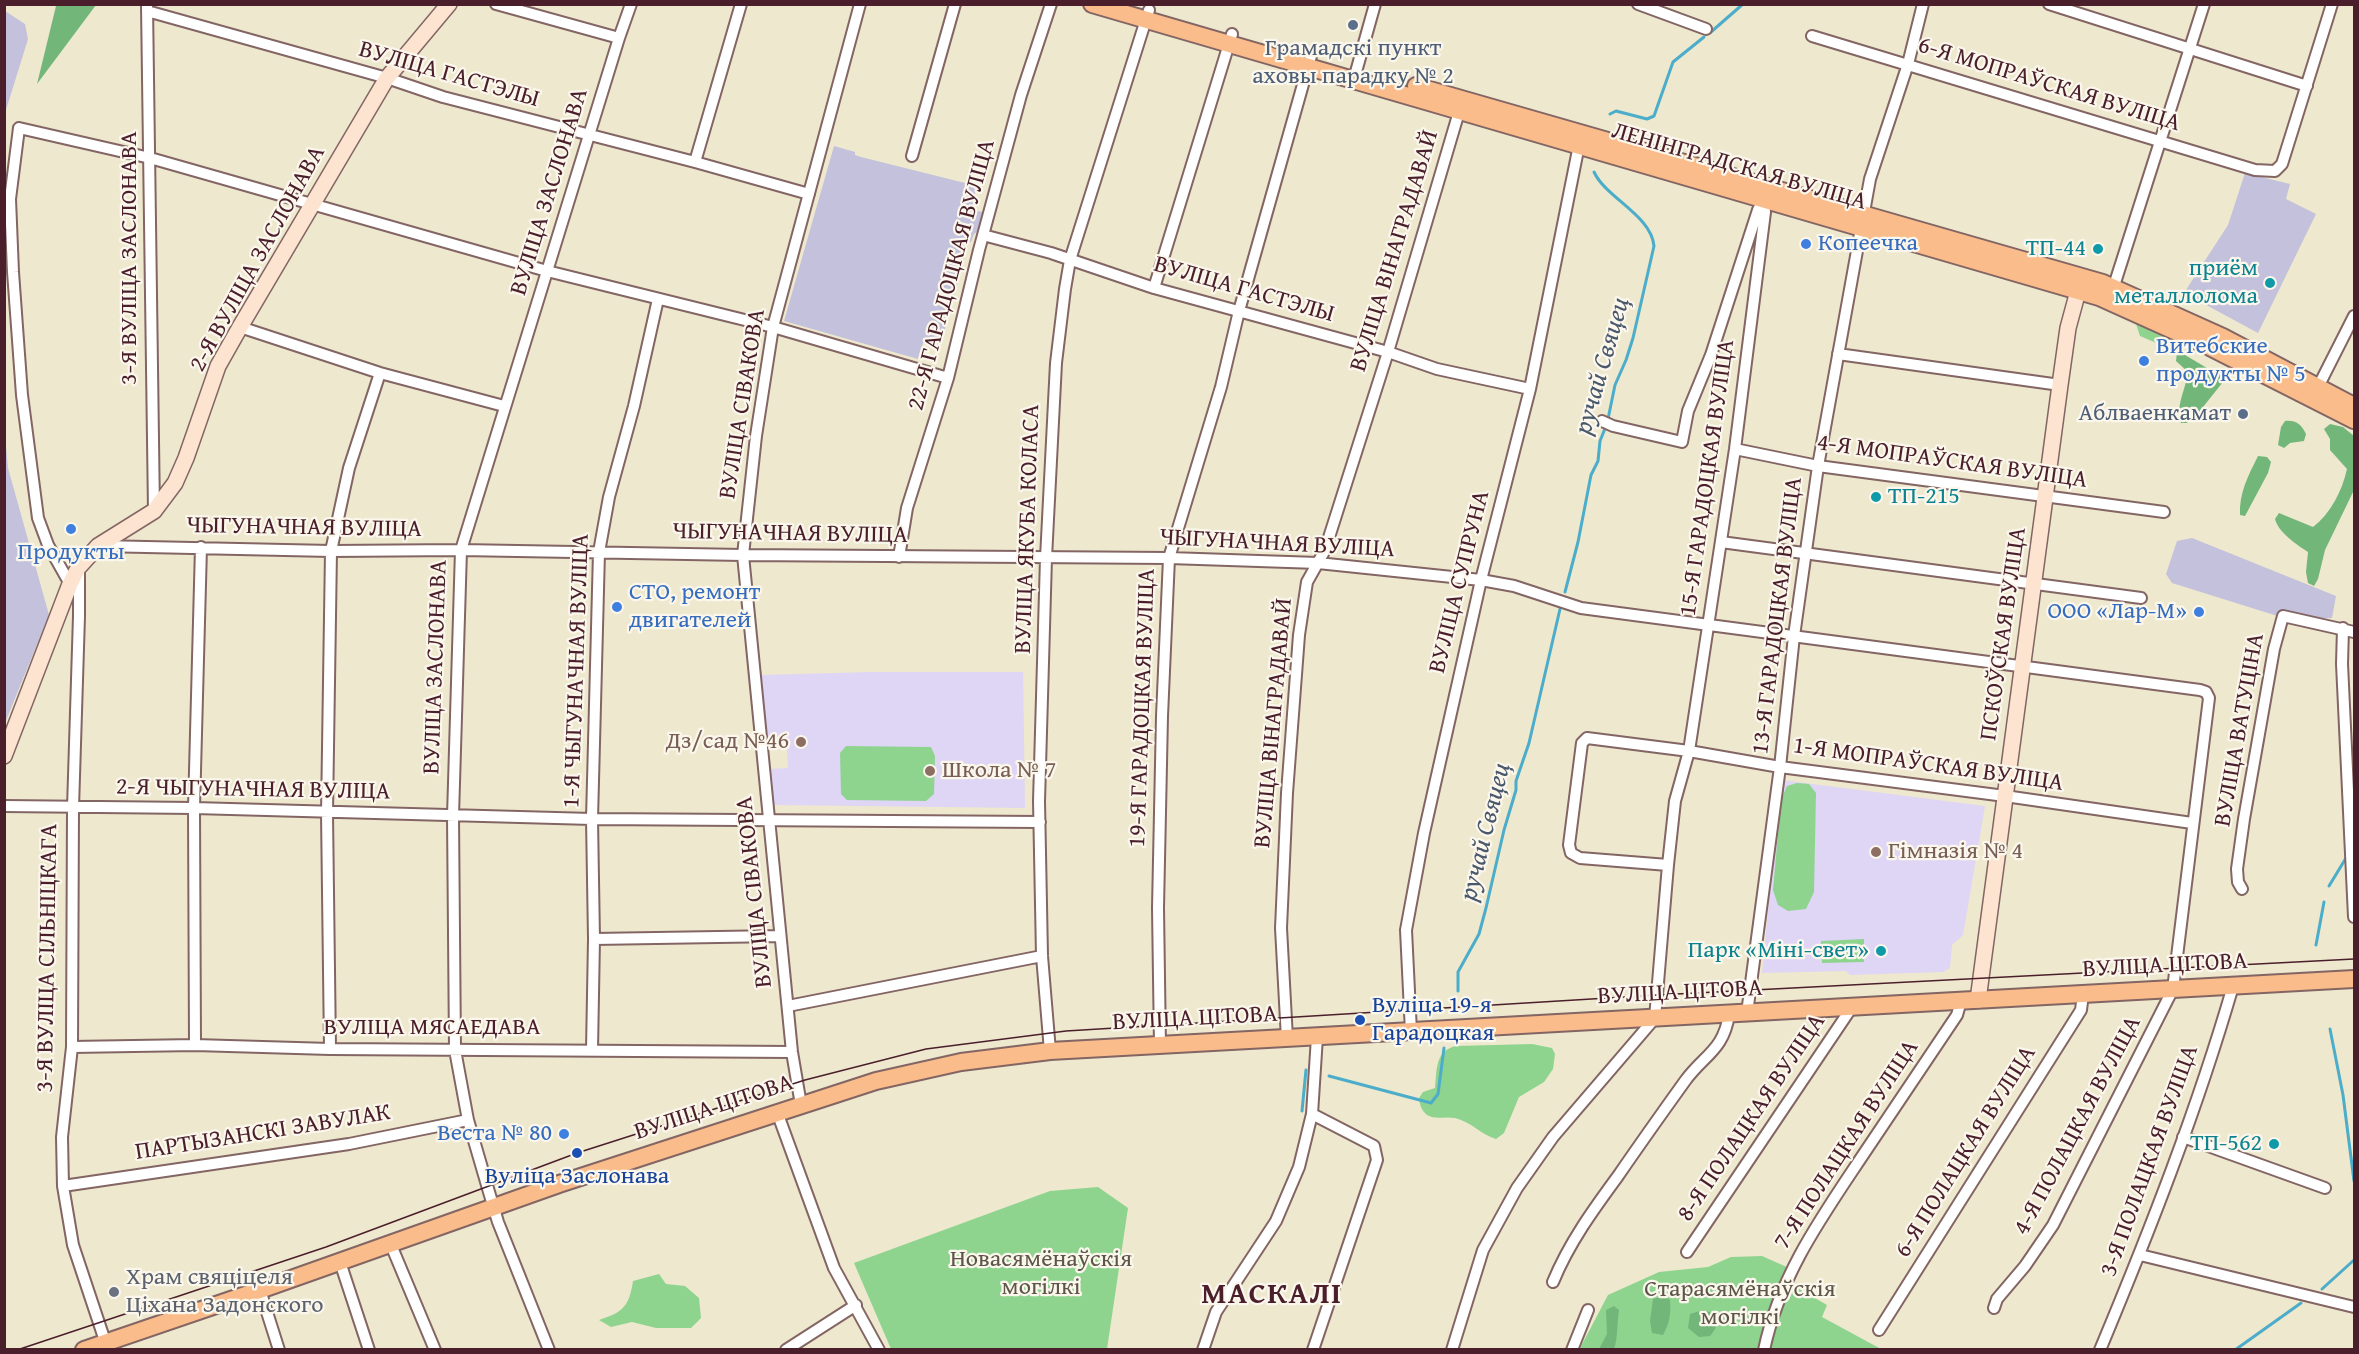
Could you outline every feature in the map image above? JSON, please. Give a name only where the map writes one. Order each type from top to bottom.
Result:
[{"type":"main road","name":"2-Я ВУЛІЦА ЗАСЛОНАВА","points":[[4,756],[69,584],[78,568],[98,546],[154,511],[175,483],[218,366],[240,327],[387,78],[449,4]]},
{"type":"main road","name":"ЛЕНІНГРАДСКАЯ ВУЛІЦА","points":[[1092,4],[1147,15],[1356,74],[2111,294],[2223,337],[2355,420]]},
{"type":"main road","name":"ЛЕНІНГРАДСКАЯ ВУЛІЦА","points":[[1129,4],[1147,15]]},
{"type":"main road","name":"ПСКОЎСКАЯ ВУЛІЦА","points":[[1970,1000],[2005,796],[2068,328],[2080,284]]},
{"type":"main road","name":"ЛЕНІНГРАДСКАЯ ВУЛІЦА","points":[[2311,391],[2355,406]]},
{"type":"main road","name":"ВУЛІЦА ЦІТОВА","points":[[84,1350],[107,1346],[559,1184],[777,1112],[905,1074],[961,1062],[1050,1051],[2355,979]]},
{"type":"street","points":[[496,4],[619,38]]},
{"type":"street","name":"ВУЛІЦА ЗАСЛОНАВА","points":[[549,1350],[494,1208],[468,1120],[455,1050],[453,816],[461,550],[631,4]]},
{"type":"street","points":[[695,162],[741,4]]},
{"type":"street","name":"ВУЛІЦА СІВАКОВА","points":[[801,1105],[792,1052],[743,555],[756,436],[773,327],[860,4]]},
{"type":"street","points":[[912,156],[955,4]]},
{"type":"street","name":"22-Я ГАРАДОЦКАЯ ВУЛІЦА","points":[[898,557],[907,508],[948,378],[983,235],[1021,95],[1051,4]]},
{"type":"street","points":[[1356,74],[1375,4]]},
{"type":"street","points":[[1638,4],[1706,29]]},
{"type":"street","name":"13-Я ГАРАДОЦКАЯ ВУЛІЦА","points":[[1747,1013],[1780,767],[1794,636],[1818,466],[1870,179],[1908,64],[1923,4]]},
{"type":"street","points":[[2049,4],[2307,86],[2332,4]]},
{"type":"street","points":[[2111,294],[2204,4]]},
{"type":"street","name":"ВУЛІЦА ГАСТЭЛЫ","points":[[147,8],[387,78],[443,97],[809,194]]},
{"type":"street","name":"3-Я ВУЛІЦА ЗАСЛОНАВА","points":[[147,8],[154,511]]},
{"type":"street","name":"ВУЛІЦА ЯКУБА КОЛАСА","points":[[1050,1051],[1042,956],[1040,822],[1046,558],[1056,363],[1071,260],[1147,15]]},
{"type":"street","name":"6-Я МОПРАЎСКАЯ ВУЛІЦА","points":[[1812,36],[2255,170],[2275,171],[2282,164],[2307,86]]},
{"type":"street","points":[[1154,288],[1231,39]]},
{"type":"street","name":"19-Я ГАРАДОЦКАЯ ВУЛІЦА","points":[[1160,1046],[1158,885],[1169,558],[1221,387],[1239,311],[1310,61]]},
{"type":"street","name":"ВУЛІЦА ВІНАГРАДАВАЙ","points":[[1287,1039],[1281,927],[1287,793],[1299,635],[1307,582],[1325,550],[1388,352],[1461,105]]},
{"type":"street","points":[[69,584],[48,545],[38,518],[22,395],[9,272],[10,199],[19,128],[150,158],[548,271],[773,327],[948,378]]},
{"type":"street","name":"ВУЛІЦА СУПРУНА","points":[[1411,1032],[1407,930],[1424,832],[1481,580],[1530,389],[1580,139]]},
{"type":"street","name":"15-Я ГАРАДОЦКАЯ ВУЛІЦА","points":[[1602,421],[1613,426],[1682,442],[1688,411],[1711,355],[1758,210],[1766,193]]},
{"type":"street","name":"15-Я ГАРАДОЦКАЯ ВУЛІЦА","points":[[1655,1018],[1675,801],[1689,751],[1735,449],[1766,193]]},
{"type":"street","name":"ВУЛІЦА ГАСТЭЛЫ","points":[[983,235],[1071,260],[1154,288],[1388,352],[1437,369],[1530,389]]},
{"type":"street","name":"1-Я ЧЫГУНАЧНАЯ ВУЛІЦА","points":[[592,1050],[594,939],[592,819],[599,552],[609,498],[634,406],[658,299]]},
{"type":"street","points":[[2311,391],[2355,316]]},
{"type":"street","points":[[240,327],[380,373],[504,406]]},
{"type":"street","points":[[1838,354],[2060,385]]},
{"type":"street","points":[[330,1049],[327,813],[331,551],[350,468],[380,373]]},
{"type":"street","name":"4-Я МОПРАЎСКАЯ ВУЛІЦА","points":[[1735,449],[1818,466],[2164,512]]},
{"type":"street","points":[[1720,542],[2141,598]]},
{"type":"street","name":"ЧЫГУНАЧНАЯ ВУЛІЦА","points":[[98,546],[331,551],[461,550],[898,557],[1169,558],[1318,563],[1481,580],[1514,586],[1581,608],[2206,692],[2209,698],[2192,823]]},
{"type":"street","points":[[195,1045],[194,808],[201,547]]},
{"type":"street","name":"3-Я ВУЛІЦА СІЛЬНІЦКАГА","points":[[78,568],[80,616],[73,808],[72,1047],[62,1137],[63,1186],[74,1245],[107,1346]]},
{"type":"street","name":"ВУЛІЦА ВАТУЦІНА","points":[[2242,889],[2238,882],[2237,869],[2244,819],[2274,649],[2283,616],[2355,632]]},
{"type":"street","points":[[2343,628],[2342,664],[2355,916]]},
{"type":"street","name":"1-Я МОПРАЎСКАЯ ВУЛІЦА","points":[[1668,866],[1580,858],[1571,853],[1569,845],[1582,743],[1587,738],[1689,751],[1780,767],[2192,823]]},
{"type":"street","name":"2-Я ЧЫГУНАЧНАЯ ВУЛІЦА","points":[[4,806],[194,808],[592,819],[1040,822]]},
{"type":"street","points":[[2173,989],[2192,823]]},
{"type":"street","points":[[594,939],[780,936]]},
{"type":"street","points":[[788,1006],[1042,956]]},
{"type":"street","name":"3-Я ПОЛАЦКАЯ ВУЛІЦА","points":[[2100,1350],[2140,1255],[2183,1137],[2233,986]]},
{"type":"street","name":"4-Я ПОЛАЦКАЯ ВУЛІЦА","points":[[1994,1308],[1997,1299],[2025,1266],[2053,1225],[2173,989]]},
{"type":"street","name":"6-Я ПОЛАЦКАЯ ВУЛІЦА","points":[[1879,1330],[2081,1010],[2083,994]]},
{"type":"street","name":"7-Я ПОЛАЦКАЯ ВУЛІЦА","points":[[1764,1350],[1771,1318],[1785,1284],[1816,1225],[1957,1015],[1970,1000]]},
{"type":"street","name":"8-Я ПОЛАЦКАЯ ВУЛІЦА","points":[[1687,1252],[1852,1007]]},
{"type":"street","points":[[1553,1282],[1561,1262],[1580,1229],[1687,1078],[1721,1042],[1727,1028],[1729,1014]]},
{"type":"street","points":[[1452,1350],[1483,1250],[1517,1188],[1553,1137],[1655,1018]]},
{"type":"street","points":[[1203,1350],[1216,1312],[1276,1221],[1299,1167],[1312,1114],[1317,1037]]},
{"type":"street","name":"ВУЛІЦА МЯСАЕДАВА","points":[[72,1047],[195,1045],[330,1049],[792,1052]]},
{"type":"street","points":[[777,1112],[822,1240],[834,1268],[879,1350]]},
{"type":"street","points":[[1312,1114],[1374,1146],[1377,1160],[1313,1350]]},
{"type":"street","name":"ПАРТЫЗАНСКІ ЗАВУЛАК","points":[[63,1186],[349,1144],[468,1120]]},
{"type":"street","points":[[2183,1137],[2325,1188]]},
{"type":"street","points":[[391,1245],[435,1350]]},
{"type":"street","points":[[2140,1255],[2355,1307]]},
{"type":"street","points":[[340,1262],[369,1350]]},
{"type":"street","points":[[260,1290],[279,1350]]},
{"type":"street","points":[[786,1350],[856,1305]]},
{"type":"street","points":[[1572,1350],[1588,1310]]},
{"type":"shaded area","points":[[5,11],[25,24],[28,39],[6,110],[5,149]]},
{"type":"shaded area","points":[[834,146],[855,152],[855,155],[861,157],[977,186],[973,210],[983,212],[978,231],[969,242],[940,347],[923,343],[918,359],[784,321]]},
{"type":"shaded area","points":[[2245,173],[2290,184],[2286,199],[2316,214],[2258,333],[2184,293],[2228,225]]},
{"type":"shaded area","points":[[4,423],[8,468],[49,615],[5,723]]},
{"type":"shaded area","points":[[2192,538],[2336,596],[2332,618],[2287,619],[2172,583],[2166,574],[2177,541]]},
{"type":"shaded area","name":"Школа № 7","points":[[1023,672],[1025,808],[774,805],[770,769],[788,768],[787,749],[768,750],[761,675]]},
{"type":"shaded area","name":"Гімназія № 4","points":[[1781,780],[1985,806],[1963,935],[1952,945],[1950,968],[1943,972],[1850,975],[1846,971],[1762,973]]},
{"type":"green space","points":[[57,4],[96,5],[37,84],[56,6]]},
{"type":"green space","points":[[2136,324],[2168,333],[2171,340],[2168,344],[2161,345],[2140,336]]},
{"type":"green space","points":[[2177,353],[2185,355],[2212,371],[2219,368],[2228,372],[2227,377],[2199,412],[2187,423],[2181,423],[2179,410],[2188,372],[2176,361]]},
{"type":"green space","points":[[2285,421],[2292,421],[2300,425],[2306,434],[2304,441],[2290,443],[2284,448],[2278,445],[2281,427]]},
{"type":"green space","points":[[2330,424],[2343,427],[2354,436],[2354,490],[2325,550],[2314,586],[2308,583],[2306,572],[2308,552],[2284,533],[2275,519],[2279,513],[2313,527],[2335,501],[2347,469],[2330,450],[2330,439],[2324,429]]},
{"type":"green space","points":[[2258,456],[2267,457],[2271,462],[2268,473],[2245,516],[2240,515],[2243,492]]},
{"type":"green space","points":[[846,746],[931,747],[935,756],[934,794],[926,801],[847,800],[841,794],[840,753]]},
{"type":"green space","points":[[1797,783],[1809,784],[1816,793],[1814,892],[1806,909],[1788,911],[1778,905],[1773,890],[1781,800],[1787,786]]},
{"type":"green space","points":[[1864,939],[1864,962],[1822,963],[1821,941]]},
{"type":"green space","points":[[1532,1044],[1552,1048],[1555,1054],[1553,1069],[1544,1082],[1519,1097],[1504,1133],[1496,1139],[1461,1120],[1437,1118],[1427,1115],[1422,1109],[1419,1098],[1423,1092],[1435,1088],[1438,1062],[1449,1048]]},
{"type":"green space","name":"Новасямёнаўскія могілкі","points":[[1098,1187],[1128,1208],[1107,1349],[891,1349],[854,1263],[1050,1191]]},
{"type":"green space","name":"Старасямёнаўскія могілкі","points":[[1762,1256],[1789,1268],[1784,1280],[1827,1305],[1822,1317],[1881,1349],[1579,1350],[1608,1295],[1659,1272],[1708,1267],[1731,1257]]},
{"type":"green space","points":[[659,1274],[666,1284],[685,1286],[699,1298],[701,1318],[691,1328],[656,1328],[632,1322],[611,1327],[599,1320],[624,1307],[633,1281]]},
{"type":"green space","points":[[1663,1296],[1670,1300],[1670,1309],[1669,1322],[1663,1335],[1652,1333],[1650,1321],[1653,1299]]},
{"type":"green space","points":[[1614,1306],[1619,1310],[1614,1349],[1599,1349],[1607,1334],[1606,1310]]},
{"type":"green space","points":[[1703,1310],[1712,1313],[1716,1325],[1710,1336],[1699,1337],[1688,1328],[1690,1314]]},
{"type":"waterway","name":"ручай Свяцец","points":[[1711,32],[1743,4]]},
{"type":"waterway","name":"ручай Свяцец","points":[[1610,114],[1616,111],[1647,119],[1654,116],[1673,62],[1704,37]]},
{"type":"waterway","name":"ручай Свяцец","points":[[1594,172],[1608,190],[1645,225],[1654,246],[1633,338],[1615,385],[1608,419]]},
{"type":"waterway","name":"ручай Свяцец","points":[[1565,592],[1578,542],[1591,475],[1598,461],[1600,441],[1606,426]]},
{"type":"waterway","name":"ручай Свяцец","points":[[1458,991],[1458,972],[1479,934],[1486,908],[1516,790],[1516,781],[1529,743],[1560,609]]},
{"type":"waterway","points":[[2329,886],[2346,858]]},
{"type":"waterway","points":[[2316,945],[2324,902]]},
{"type":"waterway","points":[[2330,1029],[2343,1095],[2354,1181]]},
{"type":"waterway","name":"ручай Свяцец","points":[[1329,1076],[1431,1103],[1438,1094],[1444,1048]]},
{"type":"waterway","points":[[1302,1111],[1306,1070]]},
{"type":"waterway","points":[[2322,1289],[2354,1260]]},
{"type":"waterway","points":[[2235,1350],[2301,1303]]},
{"type":"tram line","points":[[17,1350],[326,1247],[577,1153],[805,1080],[926,1049],[1066,1031],[1657,995],[2354,959]]},
{"type":"place","name":"Грамадскі пункт аховы парадку № 2","points":[[1353,25]]},
{"type":"place","name":"Копеечка","points":[[1806,244]]},
{"type":"place","name":"ТП-44","points":[[2098,249]]},
{"type":"place","name":"приём металлолома","points":[[2270,283]]},
{"type":"place","name":"Витебские продукты № 5","points":[[2144,361]]},
{"type":"place","name":"Аблваенкамат","points":[[2243,414]]},
{"type":"place","name":"ТП-215","points":[[1876,497]]},
{"type":"place","name":"Продукты","points":[[71,529]]},
{"type":"place","name":"СТО, ремонт двигателей","points":[[617,607]]},
{"type":"place","name":"ООО «Лар-М»","points":[[2199,612]]},
{"type":"place","name":"Дз/сад №46","points":[[801,742]]},
{"type":"place","name":"Школа № 7","points":[[930,771]]},
{"type":"place","name":"Гімназія № 4","points":[[1876,852]]},
{"type":"place","name":"Парк «Міні-свет»","points":[[1881,951]]},
{"type":"place","name":"Вуліца 19-я Гарадоцкая","points":[[1360,1020]]},
{"type":"place","name":"Веста № 80","points":[[564,1134]]},
{"type":"place","name":"ТП-562","points":[[2274,1144]]},
{"type":"place","name":"Вуліца Заслонава","points":[[577,1153]]},
{"type":"place","name":"Храм свяціцеля Ціхана Задонского","points":[[114,1292]]},
{"type":"district","name":"МАСКАЛІ","points":[[1272,1295]]}]
